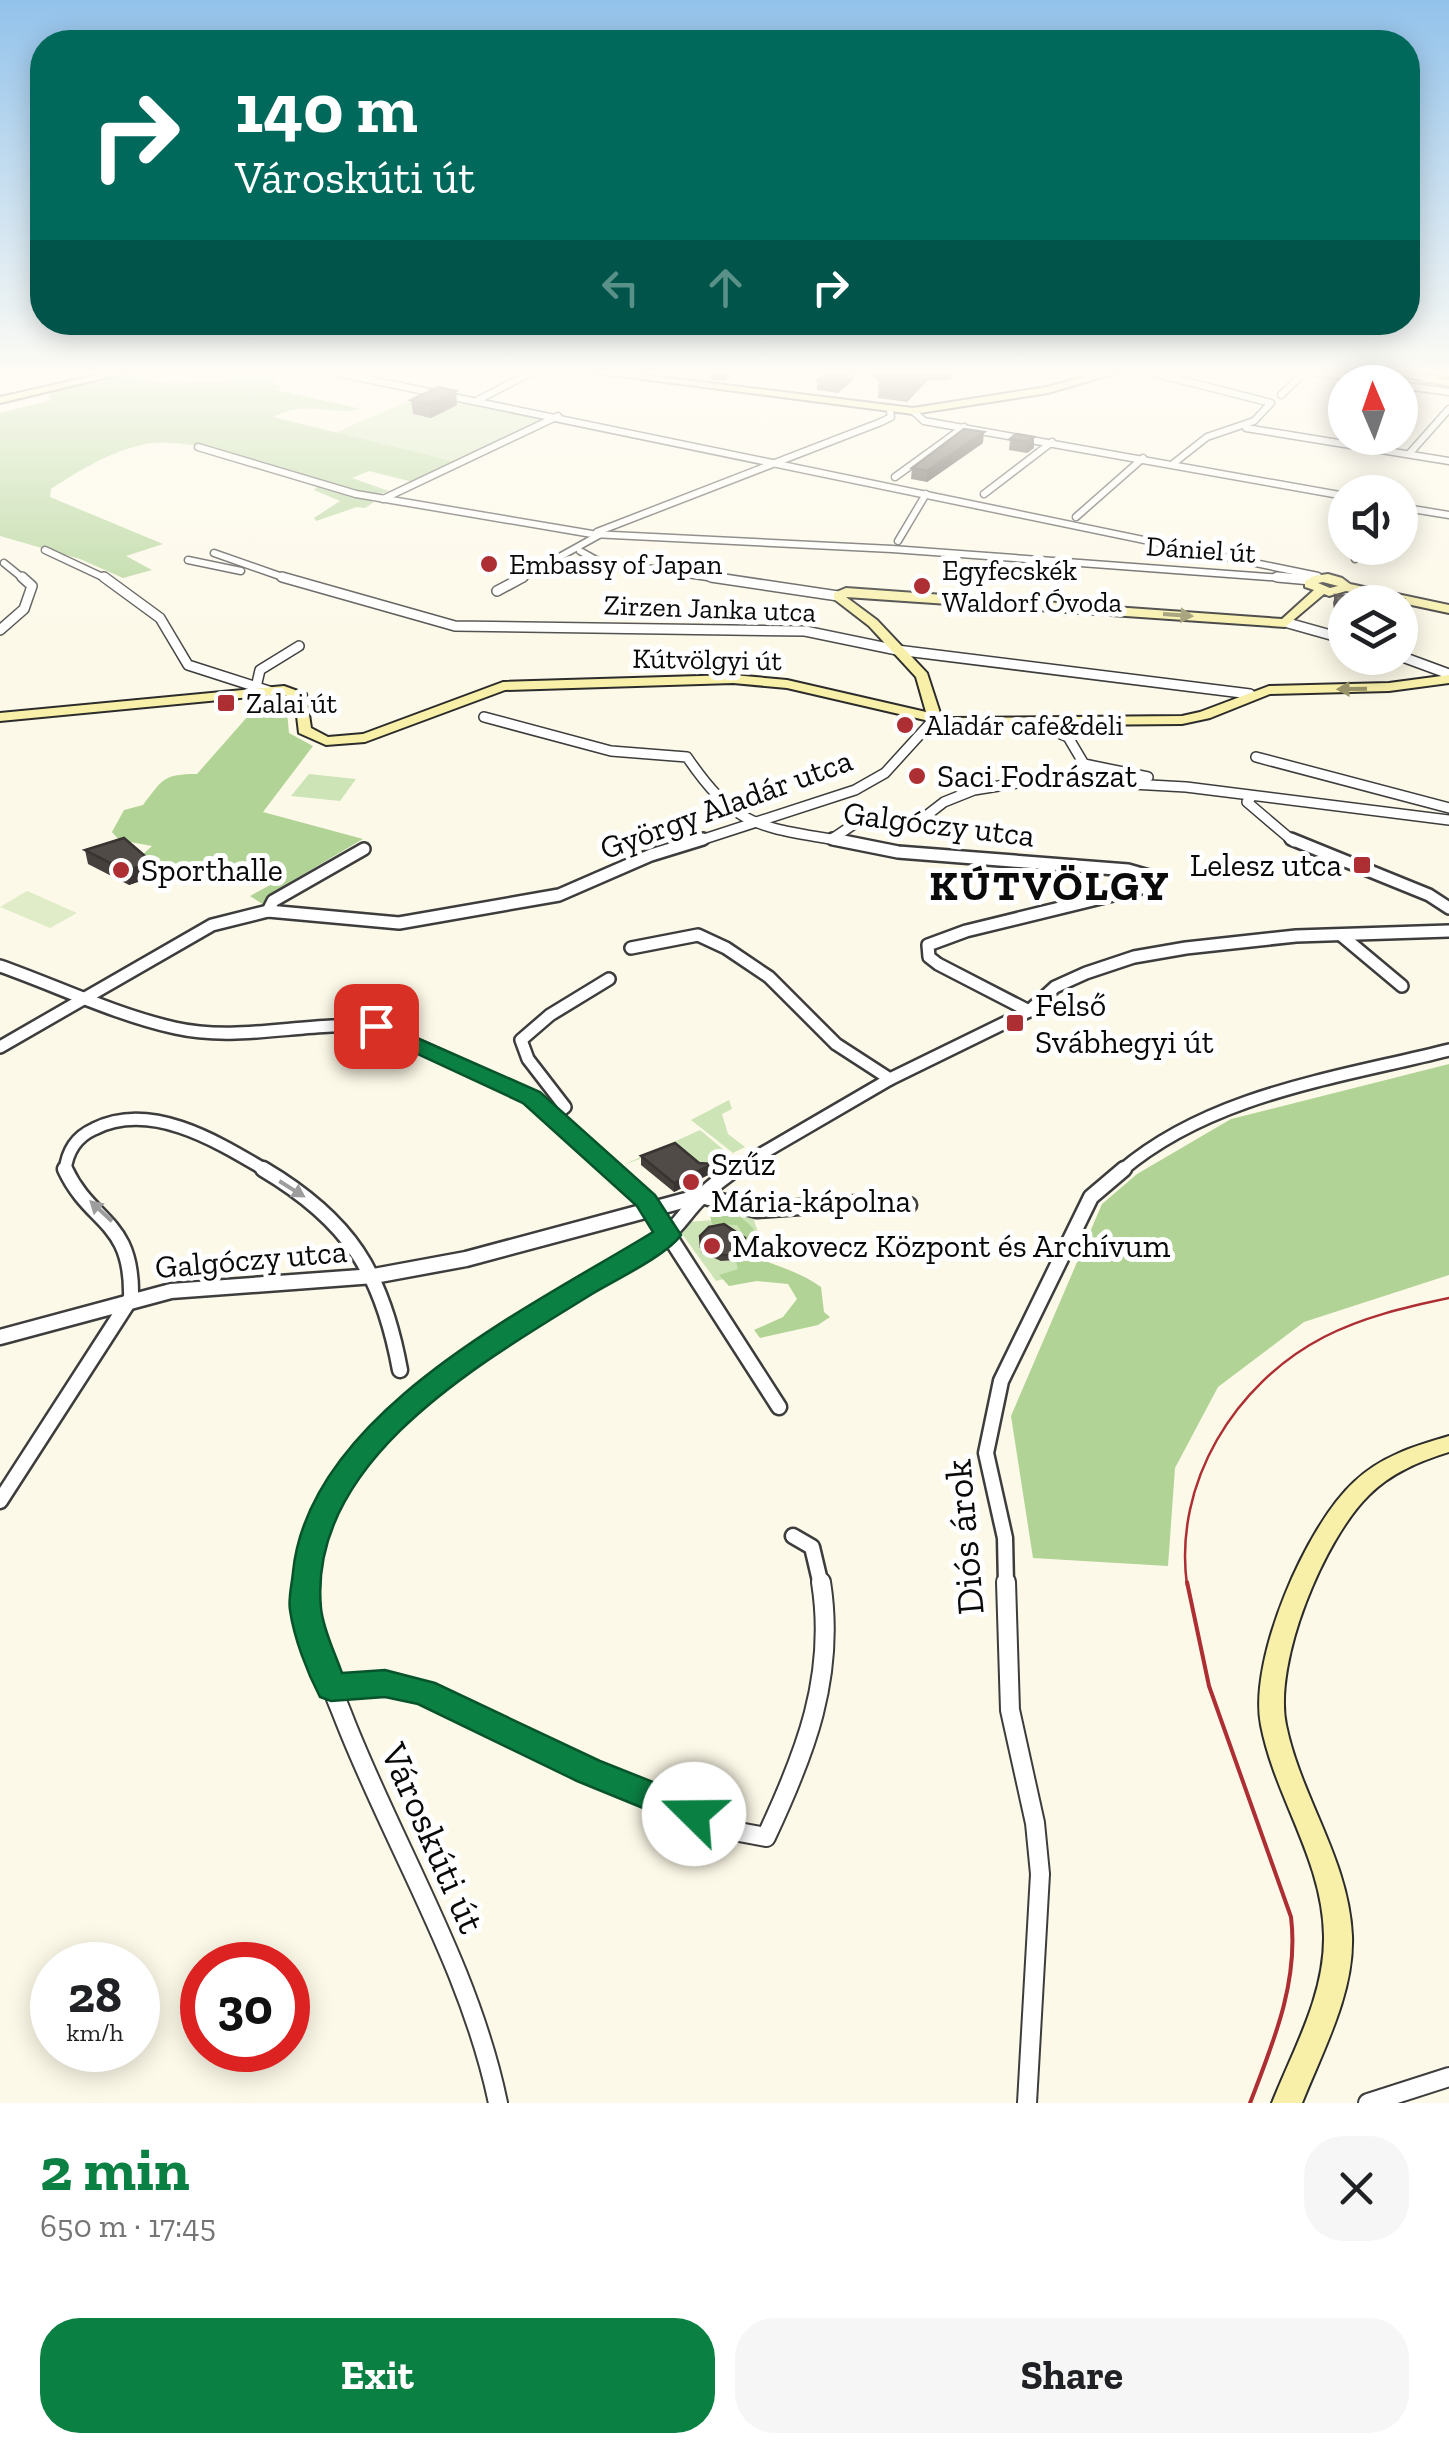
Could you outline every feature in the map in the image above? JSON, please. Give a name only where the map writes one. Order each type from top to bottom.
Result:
[{"type":"street","name":"Dániel út","points":[[273,468],[383,499],[595,534],[870,548],[1318,583]]},
{"type":"street","points":[[383,499],[448,468]]},
{"type":"street","points":[[497,591],[560,556],[580,550],[595,534],[761,468]]},
{"type":"street","points":[[799,468],[1318,583],[1337,592],[1346,587],[1449,609]]},
{"type":"street","points":[[895,477],[907,468]]},
{"type":"street","points":[[984,494],[1018,468]]},
{"type":"street","points":[[1076,517],[1132,468]]},
{"type":"street","points":[[1196,468],[1328,493]]},
{"type":"street","points":[[898,542],[926,494]]},
{"type":"street","points":[[1418,510],[1449,515]]},
{"type":"street","points":[[45,550],[104,576],[149,609],[169,629],[188,665],[263,687]]},
{"type":"street","points":[[580,550],[586,558],[598,561],[838,596],[873,623],[922,676],[935,718]]},
{"type":"street","name":"Zirzen Janka utca","points":[[214,553],[289,580]]},
{"type":"street","name":"Zirzen Janka utca","points":[[188,560],[289,580],[455,626],[789,630],[897,650],[1250,694]]},
{"type":"street","points":[[0,630],[24,609],[32,586],[4,562]]},
{"type":"street","points":[[1288,623],[1318,583]]},
{"type":"street","points":[[838,596],[846,592],[1288,623],[1328,634]]},
{"type":"street","points":[[263,687],[260,670],[298,646]]},
{"type":"street","name":"Kútvölgyi út","points":[[1418,664],[1449,677]]},
{"type":"street","name":"Kútvölgyi út","points":[[263,687],[299,695],[304,730],[313,737],[338,741],[365,738],[490,689],[534,684],[762,681],[935,718],[1035,723],[1202,718],[1250,694],[1269,690],[1389,687],[1449,677]]},
{"type":"street","points":[[0,717],[263,687]]},
{"type":"street","name":"Galgóczy utca","points":[[484,717],[612,751],[686,757],[714,797],[752,824],[917,854],[1128,870],[1149,876],[1151,884],[1142,888],[966,931],[928,945],[929,957],[938,964],[1029,1011]]},
{"type":"street","name":"György Aladár utca","points":[[0,1047],[212,925],[268,911],[382,924],[559,895],[651,855],[825,803],[872,782],[935,718]]},
{"type":"street","points":[[1035,723],[1068,738],[1084,764],[1186,787]]},
{"type":"street","points":[[1256,757],[1449,808]]},
{"type":"street","points":[[832,839],[860,820],[922,819],[960,796],[1022,780],[1080,779],[1186,787],[1449,820]]},
{"type":"street","points":[[1254,796],[1246,802],[1294,842],[1429,895],[1449,908]]},
{"type":"street","name":"György Aladár utca","points":[[268,911],[272,902],[364,849]]},
{"type":"street","points":[[701,1196],[742,1163],[890,1079],[1029,1011],[1056,987],[1134,956],[1341,935],[1448,932]]},
{"type":"street","points":[[631,948],[698,935],[726,948],[769,976],[836,1044],[890,1079]]},
{"type":"street","points":[[1341,935],[1402,986]]},
{"type":"street","points":[[0,966],[82,998],[177,1028],[268,1032],[348,1024],[376,1026],[514,1088],[553,1116],[652,1210],[780,1407]]},
{"type":"street","points":[[553,1116],[565,1107],[559,1091],[522,1055],[521,1040],[532,1027],[574,1006],[609,979]]},
{"type":"street","name":"Diós árok","points":[[1027,2103],[1040,1874],[1035,1822],[1010,1710],[1005,1538],[986,1453],[990,1416],[1001,1381],[1091,1197],[1127,1166],[1205,1118],[1245,1102],[1449,1050]]},
{"type":"street","points":[[0,1501],[131,1298],[134,1274],[125,1239],[66,1171],[66,1160],[82,1136],[122,1120],[165,1123],[264,1170],[340,1225],[374,1276],[400,1370]]},
{"type":"street","points":[[701,1196],[757,1210],[858,1204],[909,1206]]},
{"type":"street","name":"Galgóczy utca","points":[[0,1338],[170,1290],[374,1276],[466,1259],[701,1196]]},
{"type":"street","name":"Városkúti út","points":[[498,2103],[488,2050],[464,1987],[380,1810],[331,1688],[305,1608],[310,1548],[328,1507],[375,1436],[450,1370],[668,1235],[701,1196]]},
{"type":"street","points":[[1288,2103],[1336,1973],[1338,1938],[1329,1869],[1274,1725],[1271,1699],[1280,1646],[1312,1557],[1348,1499],[1392,1464],[1449,1444]]},
{"type":"street","points":[[331,1688],[385,1683],[424,1692],[588,1771],[738,1832],[766,1838],[809,1743],[817,1710],[824,1634],[822,1574],[812,1547],[792,1536]]},
{"type":"street","points":[[1368,2103],[1449,2077]]},
{"type":"green space","points":[[0,468],[85,468],[51,489],[50,497],[163,544],[126,556],[152,570],[123,578],[80,559],[0,536]]},
{"type":"green space","points":[[279,468],[443,468],[413,482],[369,471],[352,478],[389,491],[365,499],[374,502],[365,508],[357,507],[316,521],[314,518],[340,501],[314,490],[322,482]]},
{"type":"green space","points":[[257,697],[286,701],[289,733],[313,746],[263,812],[363,839],[275,891],[264,905],[250,896],[283,878],[244,871],[177,875],[139,858],[152,846],[119,840],[112,832],[124,810],[143,805],[165,780],[197,774],[248,716]]},
{"type":"green space","points":[[309,774],[356,779],[340,801],[291,796]]},
{"type":"green space","points":[[27,891],[77,913],[50,928],[0,907]]},
{"type":"green space","points":[[1449,1064],[1449,1275],[1304,1322],[1218,1387],[1175,1468],[1168,1566],[1033,1558],[1011,1416],[1102,1204],[1137,1174],[1231,1119]]},
{"type":"green space","points":[[729,1100],[732,1109],[722,1114],[728,1134],[745,1147],[733,1153],[691,1120]]},
{"type":"green space","points":[[700,1130],[730,1155],[699,1165],[668,1149],[623,1165]]},
{"type":"green space","points":[[731,1208],[753,1228],[762,1260],[821,1287],[824,1312],[830,1317],[818,1325],[760,1338],[754,1330],[783,1317],[797,1299],[788,1284],[757,1281],[729,1286],[719,1275],[738,1269],[734,1254],[748,1250],[749,1244],[737,1225],[712,1224],[709,1211]]},
{"type":"green space","points":[[753,1217],[770,1268],[716,1281],[680,1231],[687,1222]]},
{"type":"building","points":[[124,838],[152,862],[126,871],[85,850]]},
{"type":"building","points":[[675,1143],[699,1163],[712,1164],[674,1183],[641,1156]]},
{"type":"building","name":"Makovecz Központ és Archívum","points":[[724,1224],[745,1238],[735,1255],[721,1255],[701,1247],[700,1236],[709,1227]]},
{"type":"tram line","points":[[1187,1585],[1185,1547],[1190,1510],[1201,1474],[1217,1440],[1263,1381],[1292,1357],[1339,1330],[1385,1313],[1449,1298]]},
{"type":"tram line","points":[[1187,1582],[1209,1686],[1291,1917],[1288,1989],[1250,2103]]},
{"type":"place","name":"Embassy of Japan","points":[[489,564]]},
{"type":"place","name":"Egyfecskék Waldorf Óvoda","points":[[922,586]]},
{"type":"place","name":"Zalai út","points":[[226,703]]},
{"type":"place","name":"Aladár cafe&deli","points":[[905,725]]},
{"type":"place","name":"Saci Fodrászat","points":[[917,776]]},
{"type":"place","name":"Lelesz utca","points":[[1362,865]]},
{"type":"place","name":"Sporthalle","points":[[121,870]]},
{"type":"place","name":"Felső Svábhegyi út","points":[[1015,1023]]},
{"type":"place","name":"Szűz Mária-kápolna","points":[[691,1182]]},
{"type":"place","name":"Makovecz Központ és Archívum","points":[[712,1246]]},
{"type":"district","name":"KÚTVÖLGY","points":[[1050,885]]},
{"type":"route","points":[[376,1026],[532,1098],[646,1200],[668,1235],[450,1370],[375,1436],[328,1507],[310,1548],[305,1608],[331,1688],[365,1682],[424,1692],[588,1771],[694,1814]]}]
